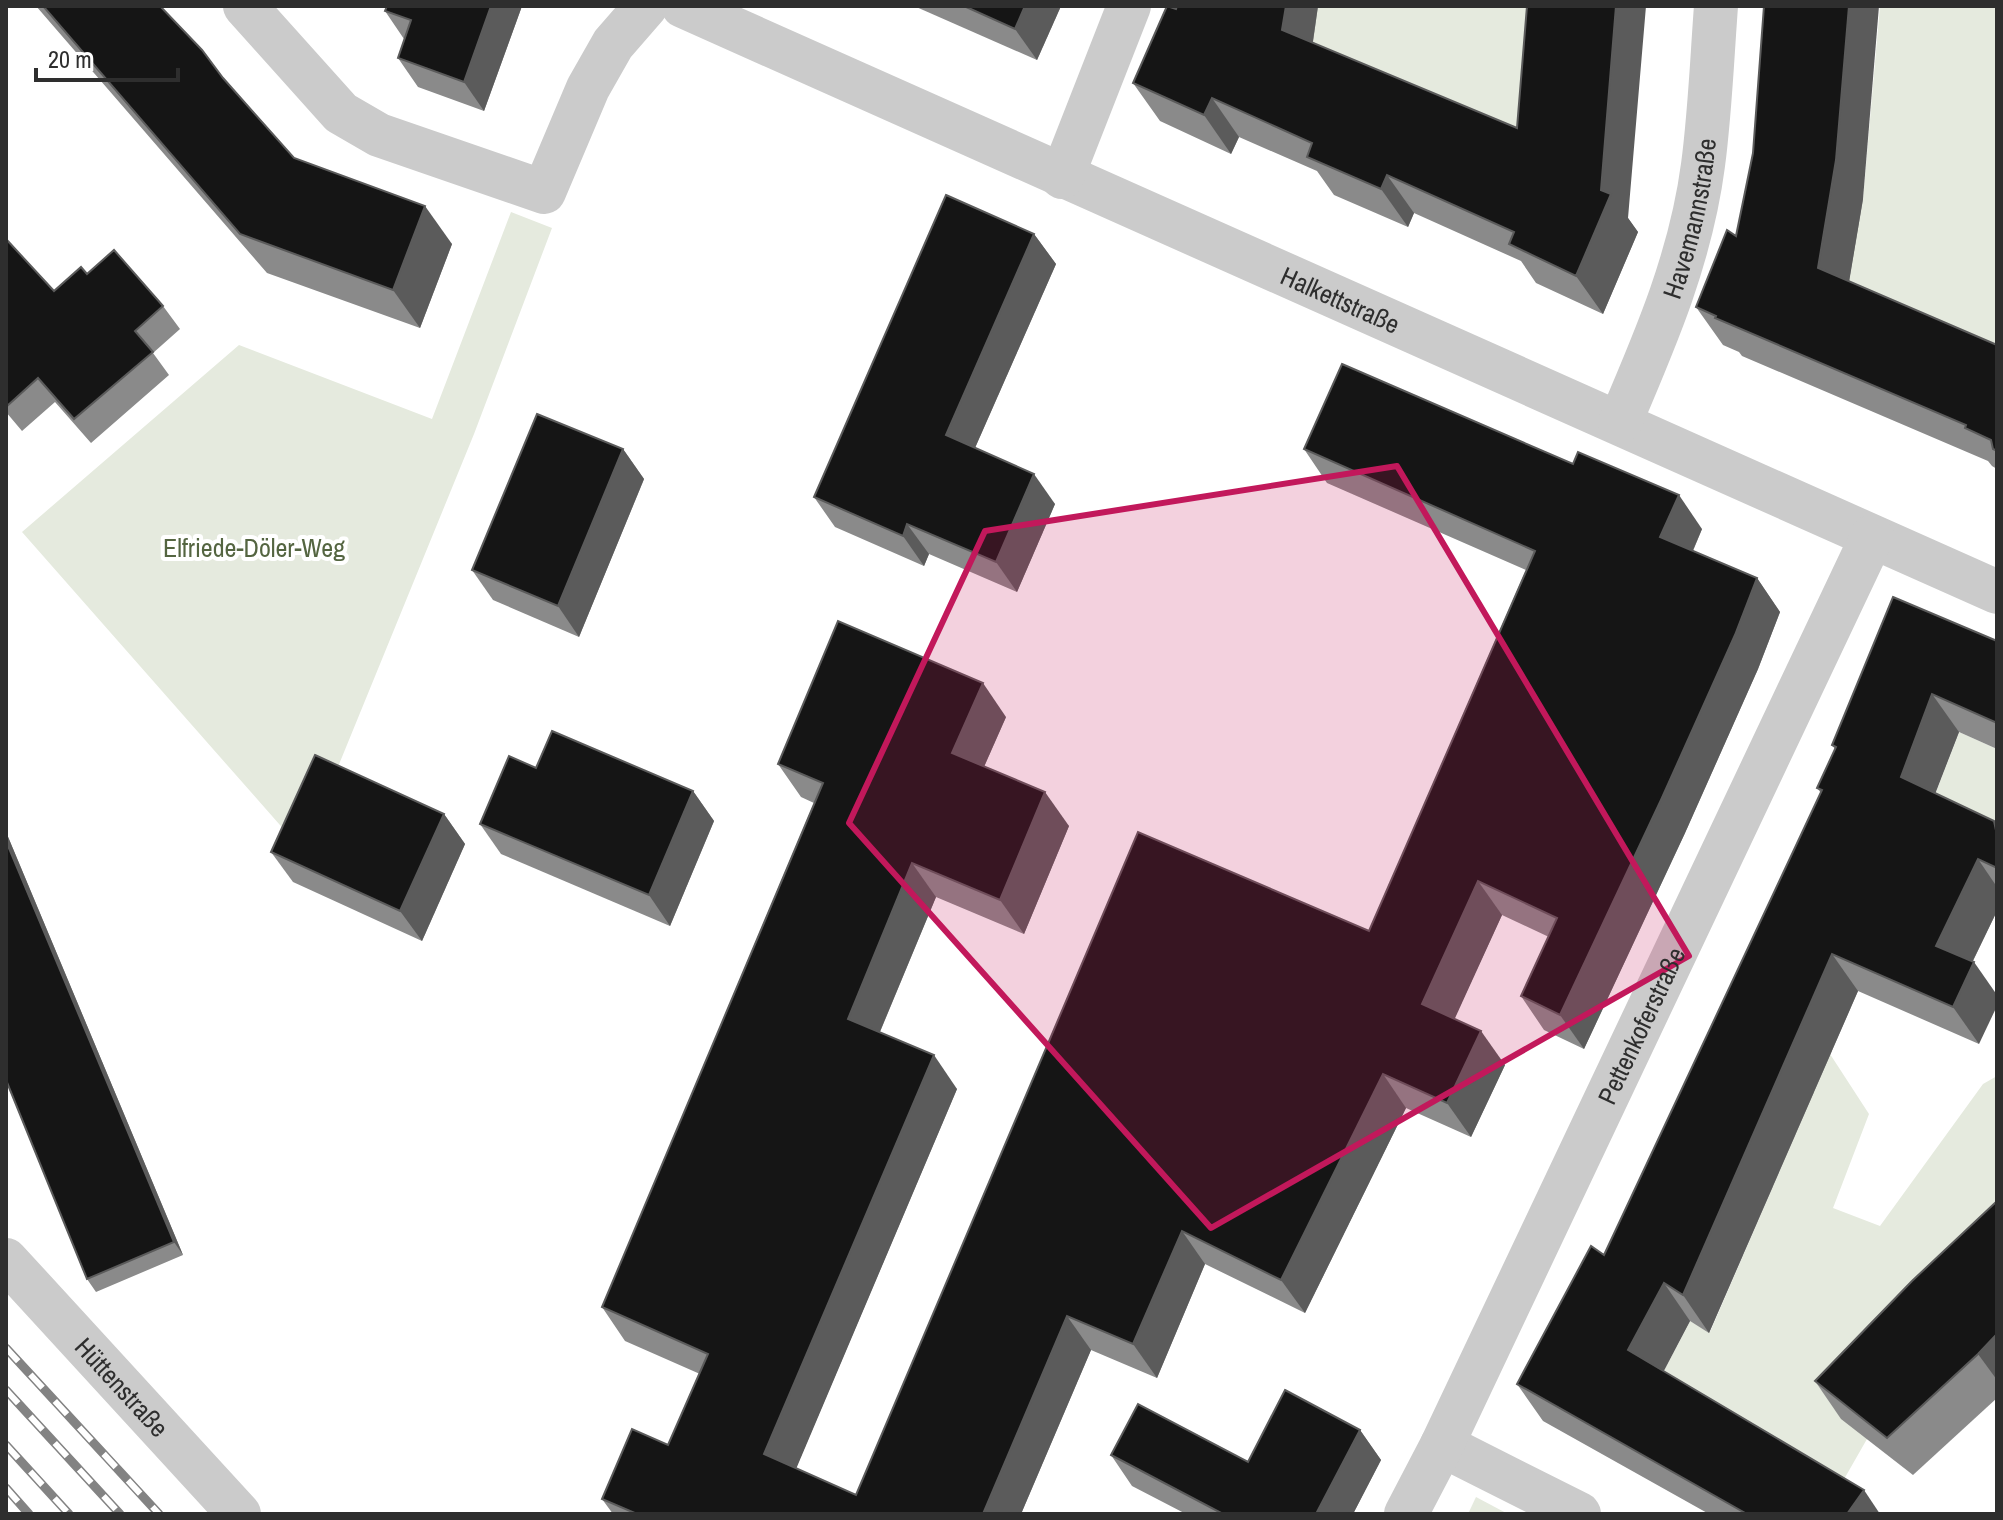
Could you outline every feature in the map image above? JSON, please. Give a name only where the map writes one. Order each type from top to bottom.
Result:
[{"type":"street","points":[[245,6],[341,113],[379,135],[544,192],[588,88],[613,44],[646,6]]},
{"type":"street","name":"Halkettstraße","points":[[683,6],[1997,592]]},
{"type":"street","points":[[1062,177],[1129,6]]},
{"type":"street","name":"Havemannstraße","points":[[1620,422],[1669,307],[1689,235],[1703,166],[1716,6]]},
{"type":"street","name":"Pettenkoferstraße","points":[[1406,1514],[1442,1445],[1872,537]]},
{"type":"street","name":"Hüttenstraße","points":[[6,1260],[239,1514]]},
{"type":"street","points":[[1442,1445],[1579,1514]]},
{"type":"highlighted area","points":[[1397,466],[1689,956],[1211,1228],[849,823],[985,531]]},
{"type":"green space","points":[[1301,6],[1557,6],[1542,190],[1330,101]]},
{"type":"green space","points":[[1880,6],[1997,6],[1997,372],[1857,324],[1846,271],[1863,199]]},
{"type":"green space","name":"Elfriede-Döler-Weg","points":[[511,212],[552,228],[474,434],[331,784],[301,849],[22,532],[239,345],[432,419]]},
{"type":"green space","points":[[1959,732],[1997,749],[1997,847],[1927,815]]},
{"type":"green space","points":[[1830,1054],[1869,1114],[1833,1208],[1880,1226],[1983,1084],[1997,1076],[1997,1263],[1867,1439],[1835,1495],[1655,1388],[1690,1321],[1710,1332]]},
{"type":"green space","points":[[1476,1497],[1508,1514],[1468,1514]]},
{"type":"building","points":[[43,6],[160,6],[202,50],[294,158],[425,206],[393,290],[240,234]]},
{"type":"building","points":[[387,6],[491,6],[464,82],[398,58],[411,20],[385,11]]},
{"type":"building","points":[[964,6],[1025,6],[1015,29]]},
{"type":"building","points":[[1167,6],[1176,9],[1177,6],[1286,6],[1282,30],[1517,128],[1527,6],[1616,6],[1601,190],[1611,194],[1576,276],[1509,244],[1514,232],[1387,175],[1381,189],[1307,157],[1312,143],[1212,98],[1204,115],[1133,83]]},
{"type":"building","points":[[1764,6],[1849,6],[1836,160],[1818,268],[1997,345],[1997,451],[1993,449],[1991,440],[1965,428],[1966,425],[1715,318],[1696,307],[1727,230],[1736,236],[1753,153]]},
{"type":"building","points":[[946,195],[1034,234],[946,435],[1034,474],[996,562],[907,524],[903,536],[814,497]]},
{"type":"building","points":[[6,239],[54,291],[81,267],[87,274],[114,250],[163,306],[135,331],[153,352],[74,419],[38,378],[6,407]]},
{"type":"building","points":[[1342,364],[1573,464],[1578,452],[1679,495],[1660,537],[1757,578],[1735,635],[1661,800],[1560,1015],[1521,996],[1557,918],[1478,881],[1422,1004],[1481,1031],[1447,1103],[1383,1074],[1281,1280],[1182,1231],[1133,1344],[1067,1316],[983,1514],[637,1514],[602,1499],[632,1429],[668,1445],[708,1354],[602,1307],[823,783],[778,764],[838,621],[983,683],[952,753],[1045,792],[1000,900],[912,863],[848,1019],[934,1055],[764,1454],[856,1495],[1138,832],[1369,931],[1535,551],[1304,449]]},
{"type":"building","points":[[537,414],[623,449],[558,606],[472,570]]},
{"type":"building","points":[[1893,597],[1997,641],[1997,723],[1932,694],[1901,777],[1994,821],[1997,868],[1978,859],[1936,946],[1974,962],[1953,1007],[1832,954],[1683,1295],[1664,1283],[1628,1350],[1864,1490],[1847,1514],[1747,1514],[1517,1384],[1591,1246],[1604,1255],[1822,790],[1817,788],[1836,747],[1832,745]]},
{"type":"building","points":[[552,731],[693,791],[649,895],[480,824],[509,756],[536,768]]},
{"type":"building","points":[[315,755],[444,814],[400,911],[271,852]]},
{"type":"building","points":[[6,841],[174,1242],[87,1279],[6,1080]]},
{"type":"building","points":[[1997,1201],[1997,1334],[1887,1438],[1815,1381],[1912,1281]]},
{"type":"building","points":[[1285,1390],[1360,1430],[1316,1514],[1223,1514],[1111,1455],[1138,1404],[1248,1462]]},
{"type":"railway","points":[[6,1348],[159,1514]]},
{"type":"railway","points":[[6,1390],[120,1514]]},
{"type":"railway","points":[[6,1445],[69,1514]]},
{"type":"railway","points":[[6,1488],[29,1514]]}]
